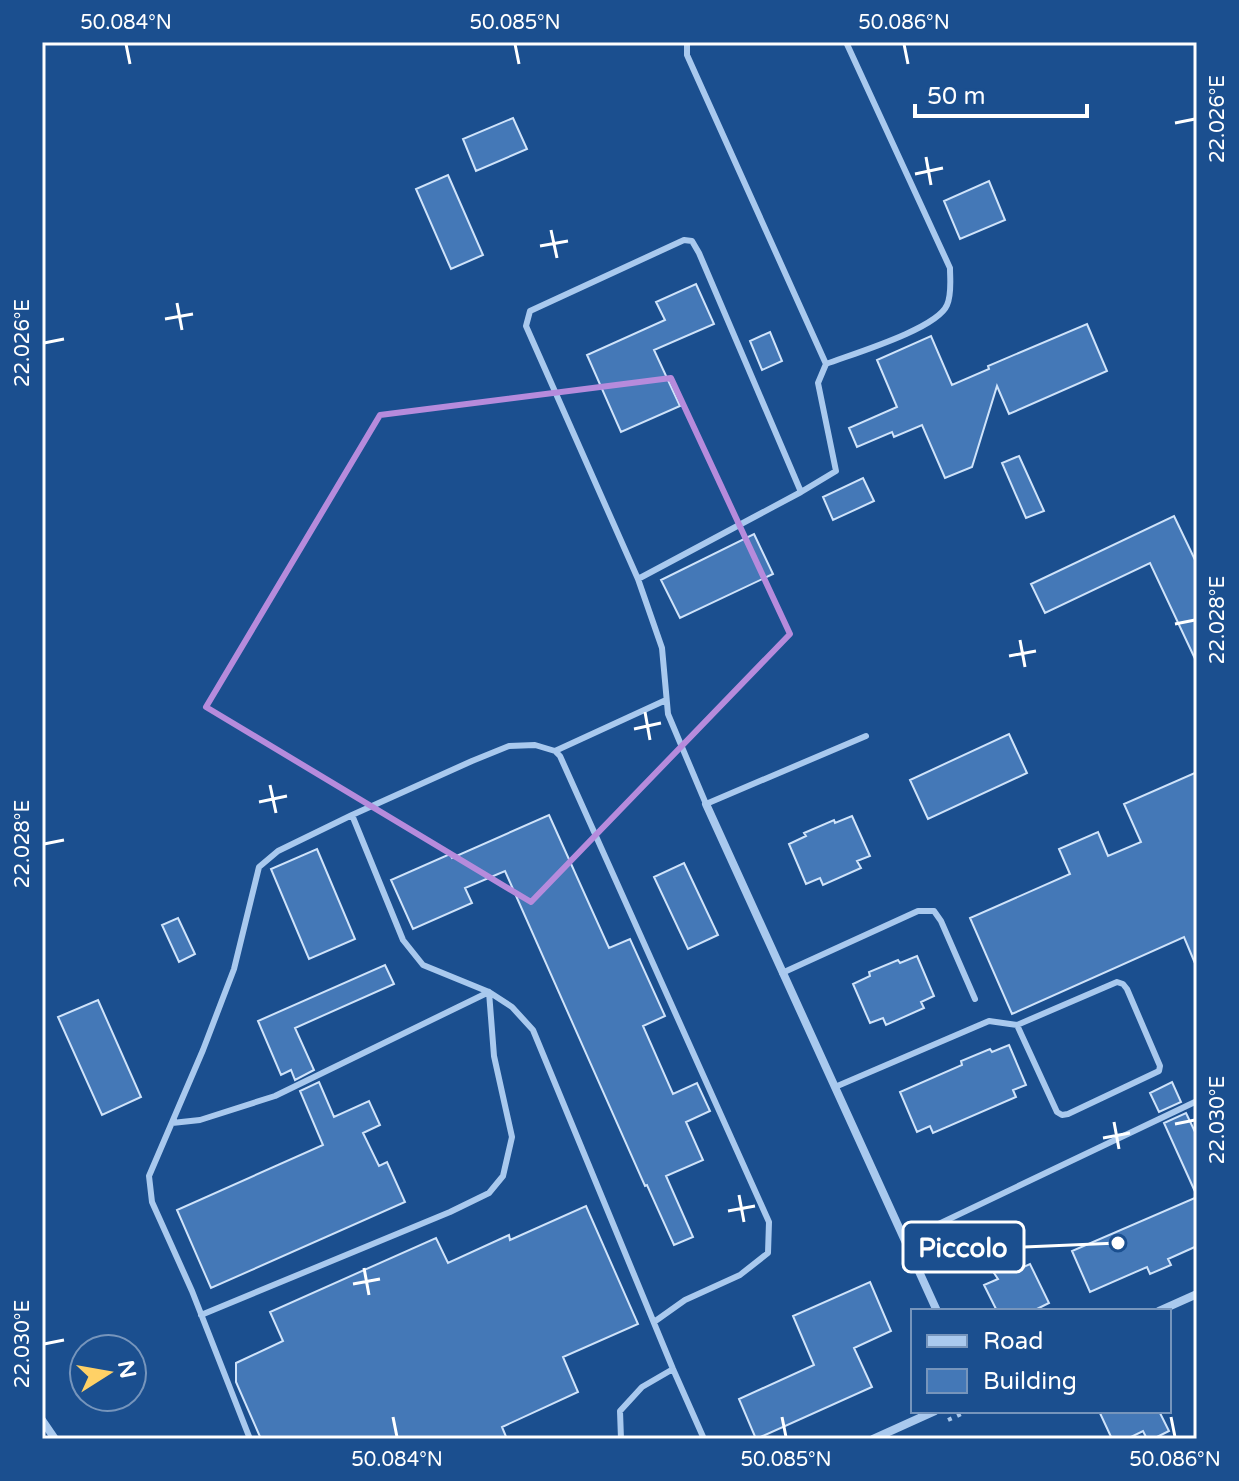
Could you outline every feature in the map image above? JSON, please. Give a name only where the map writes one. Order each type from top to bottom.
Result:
[{"type":"street","points":[[706,804],[936,1309]]},
{"type":"street","points":[[1163,1309],[1197,1294]]},
{"type":"street","points":[[873,1439],[931,1413]]},
{"type":"street","points":[[42,1420],[55,1439]]},
{"type":"lane","points":[[687,42],[687,55],[826,364]]},
{"type":"lane","points":[[638,579],[836,471],[818,383],[826,364],[921,327],[939,317],[948,304],[950,268],[846,42]]},
{"type":"lane","points":[[801,492],[692,241],[684,240],[530,311],[526,326],[638,579],[662,648],[668,714],[706,804],[866,736]]},
{"type":"lane","points":[[555,751],[666,700]]},
{"type":"lane","points":[[250,1439],[192,1291],[152,1202],[149,1176],[234,969],[259,867],[278,851],[352,815],[509,746],[535,745],[555,751],[560,756],[769,1222],[768,1253],[740,1275],[685,1300],[654,1322]]},
{"type":"lane","points":[[352,815],[403,940],[423,965],[489,992],[512,1007],[533,1030],[704,1439]]},
{"type":"lane","points":[[782,973],[918,911],[934,911],[975,999]]},
{"type":"lane","points":[[835,1087],[989,1021],[1017,1025],[1117,982],[1127,989],[1160,1066],[1159,1071],[1062,1115],[1057,1112],[1017,1025]]},
{"type":"lane","points":[[172,1123],[200,1120],[275,1096],[489,992]]},
{"type":"lane","points":[[201,1315],[489,1193],[503,1176],[512,1137],[494,1056],[489,992]]},
{"type":"lane","points":[[905,1240],[1197,1101]]},
{"type":"lane","points":[[621,1439],[620,1411],[642,1387],[673,1369]]},
{"type":"highlighted area","points":[[671,378],[790,634],[531,902],[206,707],[380,415]]},
{"type":"building","points":[[513,118],[527,149],[476,171],[463,139]]},
{"type":"building","points":[[448,175],[483,255],[451,269],[416,189]]},
{"type":"building","points":[[989,181],[1005,220],[960,239],[944,201]]},
{"type":"building","points":[[696,284],[714,324],[654,350],[680,406],[621,432],[587,355],[665,320],[656,302]]},
{"type":"building","points":[[1087,324],[1107,371],[1009,414],[997,386],[972,467],[945,478],[922,425],[894,437],[892,432],[857,447],[849,428],[897,407],[877,360],[931,336],[952,385],[989,369],[988,366]]},
{"type":"building","points":[[770,332],[782,361],[762,370],[750,341]]},
{"type":"building","points":[[1019,456],[1044,511],[1026,518],[1002,463]]},
{"type":"building","points":[[863,478],[874,501],[833,520],[823,497]]},
{"type":"building","points":[[1174,516],[1197,564],[1197,663],[1150,563],[1045,613],[1031,584]]},
{"type":"building","points":[[754,534],[773,574],[680,618],[661,580]]},
{"type":"building","points":[[1009,734],[1027,773],[928,819],[910,780]]},
{"type":"building","points":[[1197,772],[1197,968],[1184,937],[1012,1014],[970,918],[1070,874],[1059,849],[1098,832],[1108,856],[1141,842],[1124,804]]},
{"type":"building","points":[[549,815],[609,948],[630,939],[665,1016],[643,1026],[673,1094],[697,1083],[710,1111],[686,1122],[703,1160],[666,1176],[693,1237],[674,1245],[505,871],[465,888],[472,903],[413,929],[391,880],[450,854],[452,858]]},
{"type":"building","points":[[852,816],[870,856],[857,861],[861,868],[823,885],[820,878],[806,884],[789,844],[806,836],[804,833]]},
{"type":"building","points":[[317,849],[355,939],[309,959],[271,869]]},
{"type":"building","points":[[684,863],[718,935],[688,949],[654,877]]},
{"type":"building","points":[[178,918],[195,954],[179,962],[162,925]]},
{"type":"building","points":[[917,956],[934,996],[921,1002],[924,1008],[886,1025],[883,1018],[870,1023],[853,984],[870,976],[869,972]]},
{"type":"building","points":[[385,965],[394,984],[295,1028],[314,1070],[295,1080],[291,1070],[281,1075],[258,1021]]},
{"type":"building","points":[[98,1000],[141,1097],[102,1115],[58,1017]]},
{"type":"building","points":[[1009,1045],[1026,1085],[1013,1090],[1016,1097],[933,1133],[930,1126],[917,1132],[900,1092],[962,1065],[961,1061]]},
{"type":"building","points":[[319,1082],[334,1117],[369,1101],[380,1125],[363,1133],[379,1166],[387,1162],[405,1202],[211,1288],[177,1210],[323,1145],[300,1091]]},
{"type":"building","points":[[1172,1082],[1181,1102],[1159,1112],[1150,1093]]},
{"type":"building","points":[[1186,1113],[1197,1136],[1197,1196],[1164,1123]]},
{"type":"building","points":[[1197,1197],[1197,1246],[1168,1259],[1171,1265],[1150,1274],[1147,1267],[1090,1292],[1072,1251]]},
{"type":"building","points":[[586,1206],[638,1324],[563,1357],[578,1392],[502,1427],[507,1439],[261,1439],[236,1382],[236,1363],[283,1341],[270,1312],[436,1238],[448,1263],[509,1235],[510,1240]]},
{"type":"building","points":[[1014,1263],[1017,1270],[1030,1264],[1049,1303],[1037,1309],[996,1309],[984,1285],[998,1279],[994,1273]]},
{"type":"building","points":[[870,1282],[891,1331],[854,1348],[872,1387],[756,1439],[739,1399],[814,1365],[793,1316]]},
{"type":"building","points":[[1100,1413],[1160,1413],[1169,1431],[1153,1439],[1147,1439],[1143,1431],[1127,1439],[1112,1439]]},
{"type":"place","name":"Piccolo","points":[[1118,1243]]}]
